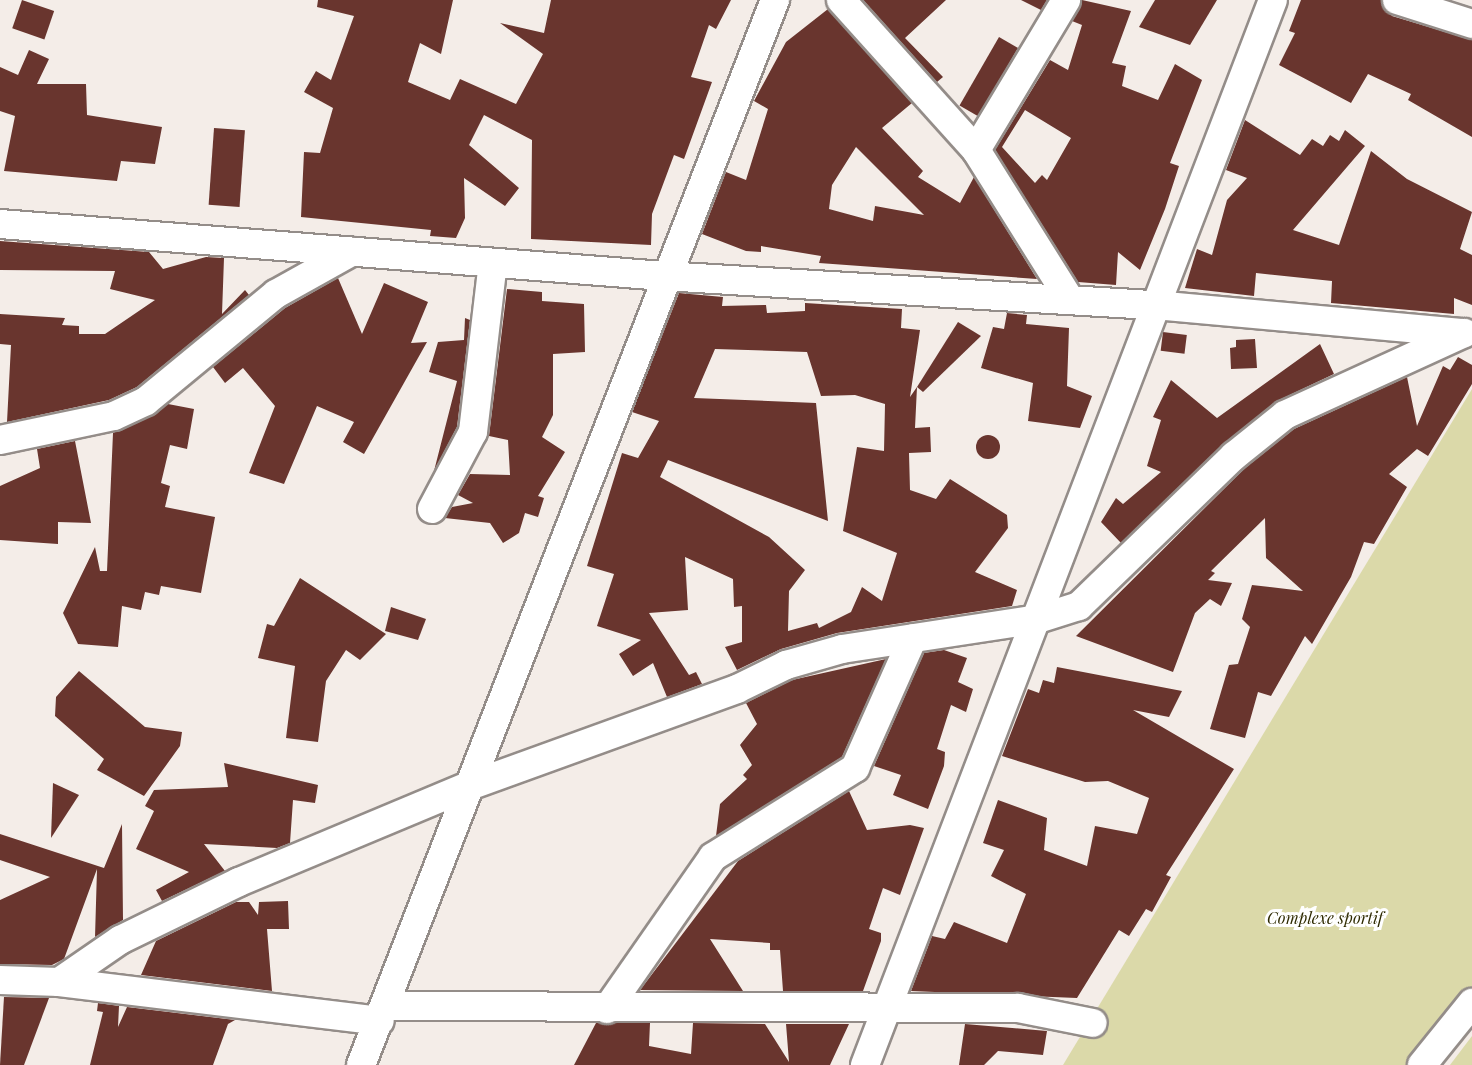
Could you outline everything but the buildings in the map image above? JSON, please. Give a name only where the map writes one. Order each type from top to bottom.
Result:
[{"type":"street","points":[[361,1065],[383,1014],[663,276],[775,0]]},
{"type":"street","points":[[841,0],[976,150],[1070,300]]},
{"type":"street","points":[[976,150],[1065,0]]},
{"type":"street","points":[[865,1065],[1038,619],[1272,0]]},
{"type":"street","points":[[1397,0],[1472,24]]},
{"type":"street","points":[[0,224],[663,276],[1155,306],[1468,333]]},
{"type":"street","points":[[0,440],[114,416],[146,401],[276,294],[351,252]]},
{"type":"street","points":[[432,509],[473,432],[493,263]]},
{"type":"street","points":[[59,982],[110,946],[195,902],[469,786],[737,689],[786,665],[842,649],[1038,619],[1094,597],[1219,470],[1285,415],[1468,333]]},
{"type":"street","points":[[607,1009],[713,857],[855,768],[913,638]]},
{"type":"street","points":[[0,980],[59,982],[383,1014],[888,1006],[1018,1008],[1093,1023]]},
{"type":"street","points":[[1422,1065],[1472,1003]]},
{"type":"green space","name":"Complexe sportif","points":[[1472,389],[1472,997],[1416,1065],[1063,1065]]},
{"type":"green space","points":[[1472,1036],[1472,1065],[1450,1065]]}]
